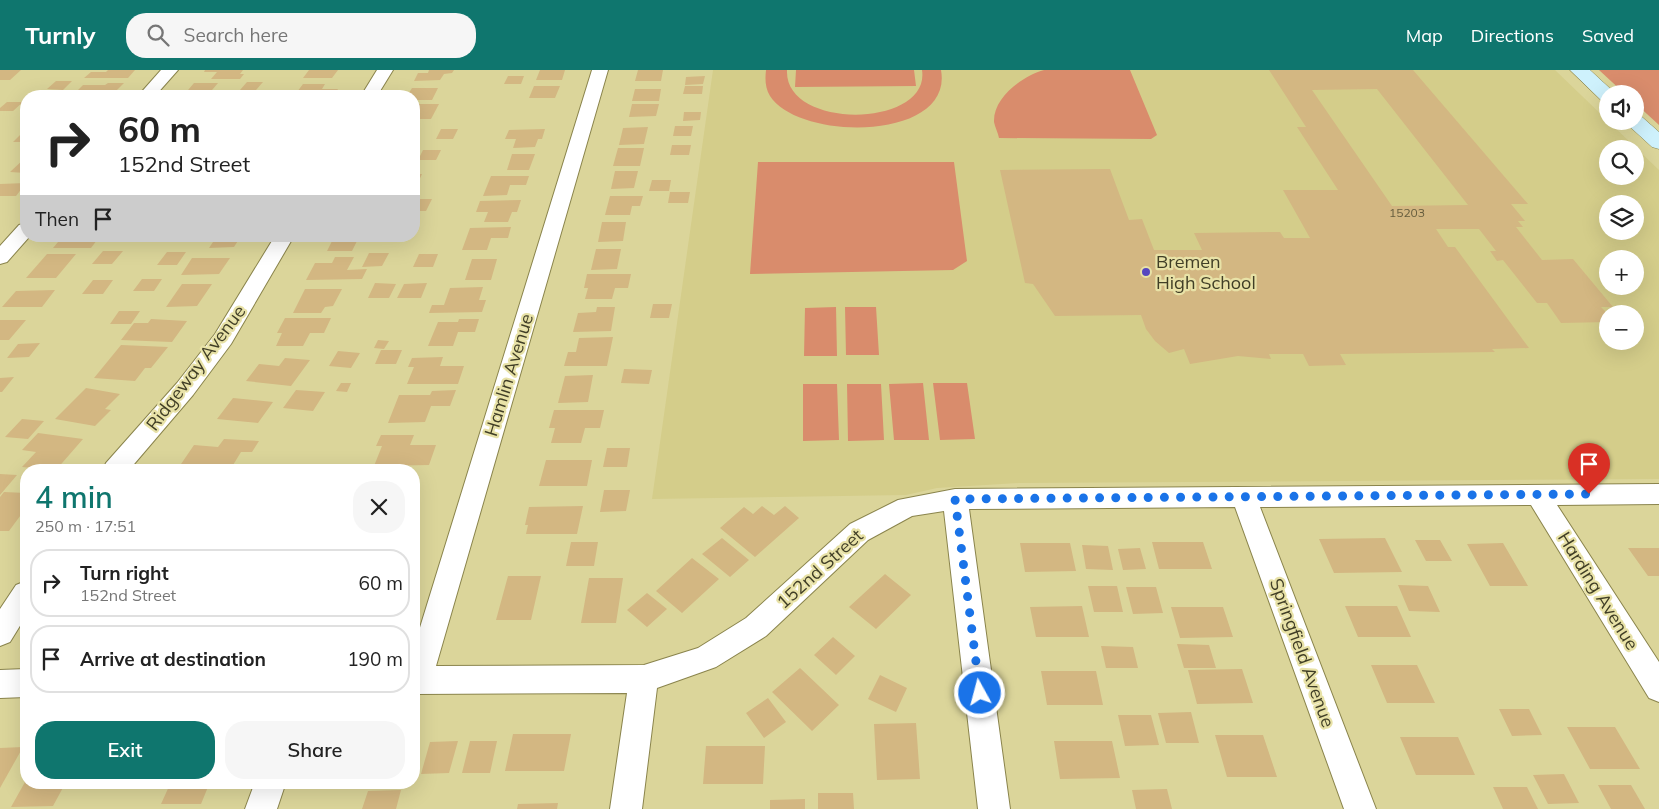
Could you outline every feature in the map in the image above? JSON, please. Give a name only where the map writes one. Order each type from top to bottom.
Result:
[{"type":"main road","points":[[1579,70],[1599,88]]},
{"type":"main road","points":[[1644,129],[1659,143]]},
{"type":"street","points":[[152,90],[170,70]]},
{"type":"street","points":[[373,90],[385,70]]},
{"type":"street","name":"Hamlin Avenue","points":[[420,667],[600,70]]},
{"type":"street","points":[[0,258],[20,236]]},
{"type":"street","name":"Ridgeway Avenue","points":[[120,464],[185,389],[223,339],[281,242]]},
{"type":"street","name":"Harding Avenue","points":[[1537,494],[1659,688]]},
{"type":"street","name":"152nd Street","points":[[420,680],[644,679],[706,658],[756,627],[859,532],[907,507],[955,499],[1659,494]]},
{"type":"street","name":"Springfield Avenue","points":[[1244,497],[1360,809]]},
{"type":"street","points":[[955,499],[994,809]]},
{"type":"street","points":[[0,633],[20,602]]},
{"type":"street","points":[[626,809],[644,679]]},
{"type":"street","points":[[0,684],[20,683]]},
{"type":"street","points":[[261,809],[268,789]]},
{"type":"shaded area","name":"Bremen High School","points":[[713,70],[1555,70],[1599,112],[1599,130],[1617,130],[1628,140],[1599,140],[1599,185],[1644,185],[1644,156],[1659,170],[1659,479],[1019,483],[937,488],[906,495],[652,499]]},
{"type":"shaded area","points":[[766,70],[787,70],[792,90],[808,104],[831,112],[857,115],[882,112],[904,103],[919,89],[922,70],[941,70],[939,93],[924,110],[901,122],[872,127],[841,127],[811,121],[786,111],[768,93]]},
{"type":"shaded area","points":[[796,70],[914,70],[916,86],[795,87]]},
{"type":"shaded area","points":[[1044,70],[1130,70],[1157,135],[1151,139],[999,138],[994,122],[998,104],[1019,82]]},
{"type":"shaded area","points":[[1599,70],[1659,70],[1659,125],[1644,111],[1644,85],[1615,85]]},
{"type":"shaded area","points":[[758,162],[954,162],[967,261],[953,270],[750,274]]},
{"type":"shaded area","points":[[836,307],[837,356],[804,356],[805,308]]},
{"type":"shaded area","points":[[845,307],[876,307],[879,355],[846,355]]},
{"type":"shaded area","points":[[923,383],[929,440],[894,440],[889,384]]},
{"type":"shaded area","points":[[933,383],[967,383],[975,439],[940,440]]},
{"type":"shaded area","points":[[803,384],[837,384],[839,440],[803,441]]},
{"type":"shaded area","points":[[847,384],[881,384],[884,440],[848,441]]},
{"type":"building","points":[[0,70],[21,70],[10,80],[0,80]]},
{"type":"building","points":[[108,70],[135,70],[128,78],[84,78],[91,72],[106,72]]},
{"type":"building","points":[[205,70],[243,70],[240,74],[244,74],[240,79],[211,79],[217,72],[204,72]]},
{"type":"building","points":[[309,70],[338,70],[332,78],[303,78]]},
{"type":"building","points":[[429,70],[454,70],[452,73],[444,74],[440,80],[414,81],[418,73],[428,73]]},
{"type":"building","points":[[540,70],[565,70],[562,80],[536,80]]},
{"type":"building","points":[[638,70],[663,70],[661,81],[635,81]]},
{"type":"building","points":[[1269,70],[1413,70],[1528,204],[1511,204],[1525,221],[1518,221],[1523,227],[1516,227],[1542,260],[1573,259],[1599,290],[1599,295],[1603,295],[1611,305],[1599,305],[1599,322],[1561,323],[1547,303],[1537,303],[1503,260],[1497,261],[1490,251],[1496,251],[1479,229],[1436,229],[1448,247],[1455,247],[1529,348],[1492,349],[1495,352],[1340,354],[1346,365],[1309,366],[1303,354],[1269,354],[1271,359],[1238,356],[1190,364],[1184,349],[1169,353],[1155,341],[1146,329],[1141,315],[1055,316],[1033,284],[1025,283],[1000,170],[1110,169],[1129,220],[1142,219],[1154,250],[1202,250],[1194,233],[1280,232],[1284,238],[1310,238],[1283,190],[1338,190],[1297,127],[1306,127]],"holes":[[[1377,89],[1468,205],[1392,206],[1312,90]]]},
{"type":"building","points":[[508,76],[524,76],[521,84],[504,84]]},
{"type":"building","points":[[705,76],[703,84],[685,85],[686,77]]},
{"type":"building","points":[[56,81],[72,81],[63,90],[47,89]]},
{"type":"building","points":[[247,82],[263,82],[256,90],[240,90]]},
{"type":"building","points":[[108,83],[124,83],[117,90],[78,90],[83,85],[105,85]]},
{"type":"building","points":[[194,83],[218,83],[212,90],[188,90]]},
{"type":"building","points":[[303,84],[325,84],[322,89],[338,89],[337,90],[298,90]]},
{"type":"building","points":[[534,86],[560,86],[555,98],[529,98]]},
{"type":"building","points":[[685,86],[703,86],[702,94],[683,94]]},
{"type":"building","points":[[412,88],[438,88],[432,100],[420,100],[420,90],[411,90]]},
{"type":"building","points":[[635,89],[661,89],[659,101],[632,101]]},
{"type":"building","points":[[7,102],[20,102],[20,105],[13,111],[0,111],[0,108]]},
{"type":"building","points":[[420,104],[439,104],[431,119],[420,119]]},
{"type":"building","points":[[632,104],[659,104],[656,116],[629,117]]},
{"type":"building","points":[[684,112],[701,112],[700,120],[683,121]]},
{"type":"building","points":[[675,126],[693,126],[691,136],[673,136]]},
{"type":"building","points":[[648,127],[644,144],[619,145],[623,128]]},
{"type":"building","points":[[441,129],[458,129],[453,139],[436,139]]},
{"type":"building","points":[[545,129],[542,139],[538,139],[535,147],[513,148],[516,139],[505,139],[509,130]]},
{"type":"building","points":[[20,135],[20,142],[13,142]]},
{"type":"building","points":[[672,145],[691,145],[689,155],[670,155]]},
{"type":"building","points":[[618,148],[644,148],[640,166],[613,166]]},
{"type":"building","points":[[423,150],[441,150],[436,160],[420,160]]},
{"type":"building","points":[[512,154],[535,154],[529,170],[507,170]]},
{"type":"building","points":[[20,163],[20,173],[10,172]]},
{"type":"building","points":[[615,171],[638,171],[634,188],[611,189]]},
{"type":"building","points":[[491,176],[529,176],[526,185],[510,185],[507,195],[483,196]]},
{"type":"building","points":[[652,180],[671,180],[669,191],[649,191]]},
{"type":"building","points":[[20,183],[20,191],[16,196],[0,196],[0,184]]},
{"type":"building","points":[[670,192],[690,192],[688,203],[668,203]]},
{"type":"building","points":[[610,196],[643,196],[640,206],[632,206],[630,215],[605,215]]},
{"type":"building","points":[[420,199],[432,199],[426,211],[420,211]]},
{"type":"building","points":[[521,200],[517,212],[512,212],[508,222],[484,222],[488,212],[476,212],[480,201]]},
{"type":"building","points":[[602,222],[626,222],[623,241],[598,242]]},
{"type":"building","points":[[511,227],[508,238],[491,238],[487,250],[462,250],[470,228]]},
{"type":"building","points":[[58,242],[96,242],[91,248],[53,248]]},
{"type":"building","points":[[213,242],[237,242],[234,247],[209,248]]},
{"type":"building","points":[[332,242],[356,242],[352,251],[327,251]]},
{"type":"building","points":[[596,249],[621,249],[617,269],[591,270]]},
{"type":"building","points":[[103,251],[123,251],[112,264],[92,264]]},
{"type":"building","points":[[167,252],[186,252],[177,265],[157,265]]},
{"type":"building","points":[[369,253],[389,253],[382,266],[362,267]]},
{"type":"building","points":[[47,254],[76,254],[56,278],[26,278]]},
{"type":"building","points":[[419,254],[438,254],[433,267],[413,267]]},
{"type":"building","points":[[335,257],[354,257],[347,270],[367,269],[362,279],[306,280],[315,263],[332,263]]},
{"type":"building","points":[[192,258],[230,258],[219,274],[181,275]]},
{"type":"building","points":[[472,259],[497,259],[491,280],[465,280]]},
{"type":"building","points":[[587,274],[631,274],[628,288],[615,288],[612,299],[585,299],[588,288],[584,288]]},
{"type":"building","points":[[142,279],[162,279],[154,291],[133,291]]},
{"type":"building","points":[[93,280],[113,280],[103,294],[82,294]]},
{"type":"building","points":[[375,283],[396,284],[389,298],[368,298]]},
{"type":"building","points":[[427,283],[421,298],[397,298],[404,284]]},
{"type":"building","points":[[182,284],[212,284],[197,306],[166,307]]},
{"type":"building","points":[[483,287],[479,300],[486,300],[482,312],[429,313],[432,305],[444,305],[450,288]]},
{"type":"building","points":[[305,289],[342,289],[333,306],[325,307],[321,313],[293,313]]},
{"type":"building","points":[[55,290],[42,307],[2,307],[16,291]]},
{"type":"building","points":[[653,304],[672,304],[669,318],[650,318]]},
{"type":"building","points":[[597,307],[615,307],[611,331],[573,332],[578,313],[596,312]]},
{"type":"building","points":[[119,311],[140,311],[131,324],[110,324]]},
{"type":"building","points":[[285,318],[331,318],[324,333],[310,333],[303,346],[276,346],[282,333],[277,333]]},
{"type":"building","points":[[151,319],[187,321],[172,342],[121,340],[134,323],[148,323]]},
{"type":"building","points":[[459,319],[479,319],[475,332],[458,332],[453,346],[428,346],[438,322],[458,322]]},
{"type":"building","points":[[0,320],[26,320],[9,340],[0,340]]},
{"type":"building","points":[[613,337],[607,366],[564,366],[568,352],[576,352],[579,338]]},
{"type":"building","points":[[378,340],[389,341],[384,349],[374,348]]},
{"type":"building","points":[[40,343],[29,357],[7,358],[18,344]]},
{"type":"building","points":[[121,345],[168,347],[151,368],[145,368],[135,381],[94,378]]},
{"type":"building","points":[[381,350],[402,350],[396,364],[375,364]]},
{"type":"building","points":[[338,351],[360,353],[351,368],[329,366]]},
{"type":"building","points":[[443,357],[440,366],[464,366],[458,384],[407,384],[414,367],[408,367],[412,358]]},
{"type":"building","points":[[285,358],[310,360],[291,386],[246,381],[259,364],[279,366]]},
{"type":"building","points":[[624,369],[652,370],[649,384],[621,383]]},
{"type":"building","points":[[593,375],[588,402],[558,403],[565,376]]},
{"type":"building","points":[[14,377],[2,392],[0,392],[0,378]]},
{"type":"building","points":[[341,383],[351,383],[347,392],[336,391]]},
{"type":"building","points":[[86,388],[120,394],[105,409],[111,410],[95,426],[55,419]]},
{"type":"building","points":[[296,390],[325,392],[313,411],[283,408]]},
{"type":"building","points":[[456,390],[450,406],[431,406],[425,422],[388,423],[399,395],[430,395],[432,391]]},
{"type":"building","points":[[233,398],[273,402],[258,423],[217,419]]},
{"type":"building","points":[[554,410],[604,410],[600,428],[585,428],[581,443],[551,443],[555,428],[549,428]]},
{"type":"building","points":[[22,419],[44,421],[28,439],[5,437]]},
{"type":"building","points":[[38,433],[83,439],[61,464],[25,464],[36,452],[22,450]]},
{"type":"building","points":[[381,435],[414,435],[410,445],[436,445],[429,465],[420,465],[375,464],[382,446],[376,446]]},
{"type":"building","points":[[224,439],[259,441],[252,452],[241,452],[234,464],[181,464],[194,445],[218,447]]},
{"type":"building","points":[[607,448],[630,448],[627,467],[603,467]]},
{"type":"building","points":[[546,460],[592,460],[587,486],[539,486]]},
{"type":"building","points":[[0,474],[17,475],[0,495]]},
{"type":"building","points":[[604,490],[630,490],[626,511],[600,512]]},
{"type":"building","points":[[4,492],[20,493],[20,516],[9,531],[0,531],[0,497]]},
{"type":"building","points":[[583,506],[577,534],[526,534],[528,525],[525,525],[529,507]]},
{"type":"building","points":[[762,506],[774,515],[785,506],[799,518],[755,557],[720,528],[744,507],[753,514]]},
{"type":"building","points":[[722,538],[749,560],[730,577],[702,554]]},
{"type":"building","points":[[1385,538],[1402,572],[1334,573],[1319,539]]},
{"type":"building","points":[[1415,540],[1440,540],[1452,561],[1426,561]]},
{"type":"building","points":[[571,542],[598,542],[594,566],[566,566]]},
{"type":"building","points":[[1152,542],[1203,542],[1212,569],[1159,569]]},
{"type":"building","points":[[1020,543],[1070,543],[1076,571],[1025,572]]},
{"type":"building","points":[[1503,543],[1528,586],[1490,586],[1467,544]]},
{"type":"building","points":[[1082,545],[1108,546],[1113,570],[1086,569]]},
{"type":"building","points":[[1140,548],[1146,569],[1123,570],[1118,549]]},
{"type":"building","points":[[1628,548],[1659,548],[1659,576],[1648,576]]},
{"type":"building","points":[[692,558],[719,579],[682,613],[656,591]]},
{"type":"building","points":[[885,574],[911,595],[876,629],[849,607]]},
{"type":"building","points":[[508,576],[541,576],[531,620],[496,620]]},
{"type":"building","points":[[589,578],[623,578],[616,623],[581,623]]},
{"type":"building","points":[[1398,585],[1428,586],[1440,612],[1409,611]]},
{"type":"building","points":[[1088,586],[1117,586],[1123,612],[1094,612]]},
{"type":"building","points":[[1126,587],[1156,587],[1163,613],[1133,614]]},
{"type":"building","points":[[647,593],[667,609],[647,627],[627,610]]},
{"type":"building","points":[[1082,606],[1089,637],[1036,637],[1030,607]]},
{"type":"building","points":[[1345,606],[1397,606],[1411,637],[1358,637]]},
{"type":"building","points":[[1171,607],[1223,607],[1233,637],[1180,638]]},
{"type":"building","points":[[833,637],[855,656],[836,675],[814,655]]},
{"type":"building","points":[[1177,644],[1209,645],[1216,668],[1184,668]]},
{"type":"building","points":[[1101,646],[1133,647],[1138,668],[1106,668]]},
{"type":"building","points":[[1371,665],[1417,665],[1435,703],[1387,703]]},
{"type":"building","points":[[800,668],[839,705],[812,731],[772,692]]},
{"type":"building","points":[[1242,669],[1253,703],[1197,704],[1188,670]]},
{"type":"building","points":[[1041,671],[1096,671],[1103,705],[1047,705]]},
{"type":"building","points":[[880,675],[907,688],[896,712],[868,699]]},
{"type":"building","points":[[768,698],[786,722],[764,738],[746,713]]},
{"type":"building","points":[[1499,709],[1529,709],[1542,735],[1512,736]]},
{"type":"building","points":[[1191,712],[1199,743],[1166,743],[1158,713]]},
{"type":"building","points":[[1118,715],[1151,715],[1159,745],[1125,746]]},
{"type":"building","points":[[916,723],[920,779],[877,780],[874,724]]},
{"type":"building","points":[[1567,727],[1615,727],[1640,769],[1590,769]]},
{"type":"building","points":[[513,734],[571,734],[564,771],[505,771]]},
{"type":"building","points":[[1215,735],[1263,735],[1277,777],[1227,777]]},
{"type":"building","points":[[1400,737],[1458,737],[1475,775],[1416,775]]},
{"type":"building","points":[[458,741],[449,773],[421,774],[430,742]]},
{"type":"building","points":[[470,741],[497,741],[490,773],[462,773]]},
{"type":"building","points":[[1054,741],[1112,741],[1120,778],[1060,779]]},
{"type":"building","points":[[706,746],[765,746],[763,784],[703,784]]},
{"type":"building","points":[[20,747],[20,752],[0,788],[0,748]]},
{"type":"building","points":[[1564,774],[1579,803],[1548,804],[1533,775]]},
{"type":"building","points":[[1598,785],[1631,785],[1645,809],[1611,809]]},
{"type":"building","points":[[1493,787],[1527,787],[1538,809],[1503,809]]},
{"type":"building","points":[[21,789],[62,789],[53,806],[11,807]]},
{"type":"building","points":[[168,789],[207,789],[201,804],[161,804]]},
{"type":"building","points":[[1167,789],[1172,809],[1136,809],[1132,790]]},
{"type":"building","points":[[401,790],[396,809],[362,809],[368,791]]},
{"type":"building","points":[[818,793],[853,793],[854,809],[818,809]]},
{"type":"building","points":[[805,799],[805,809],[770,809],[770,800]]},
{"type":"building","points":[[558,803],[557,809],[517,809],[518,804]]},
{"type":"place","name":"Bremen High School","points":[[1146,272]]},
{"type":"route","points":[[980,693],[955,499],[1589,494]]}]
